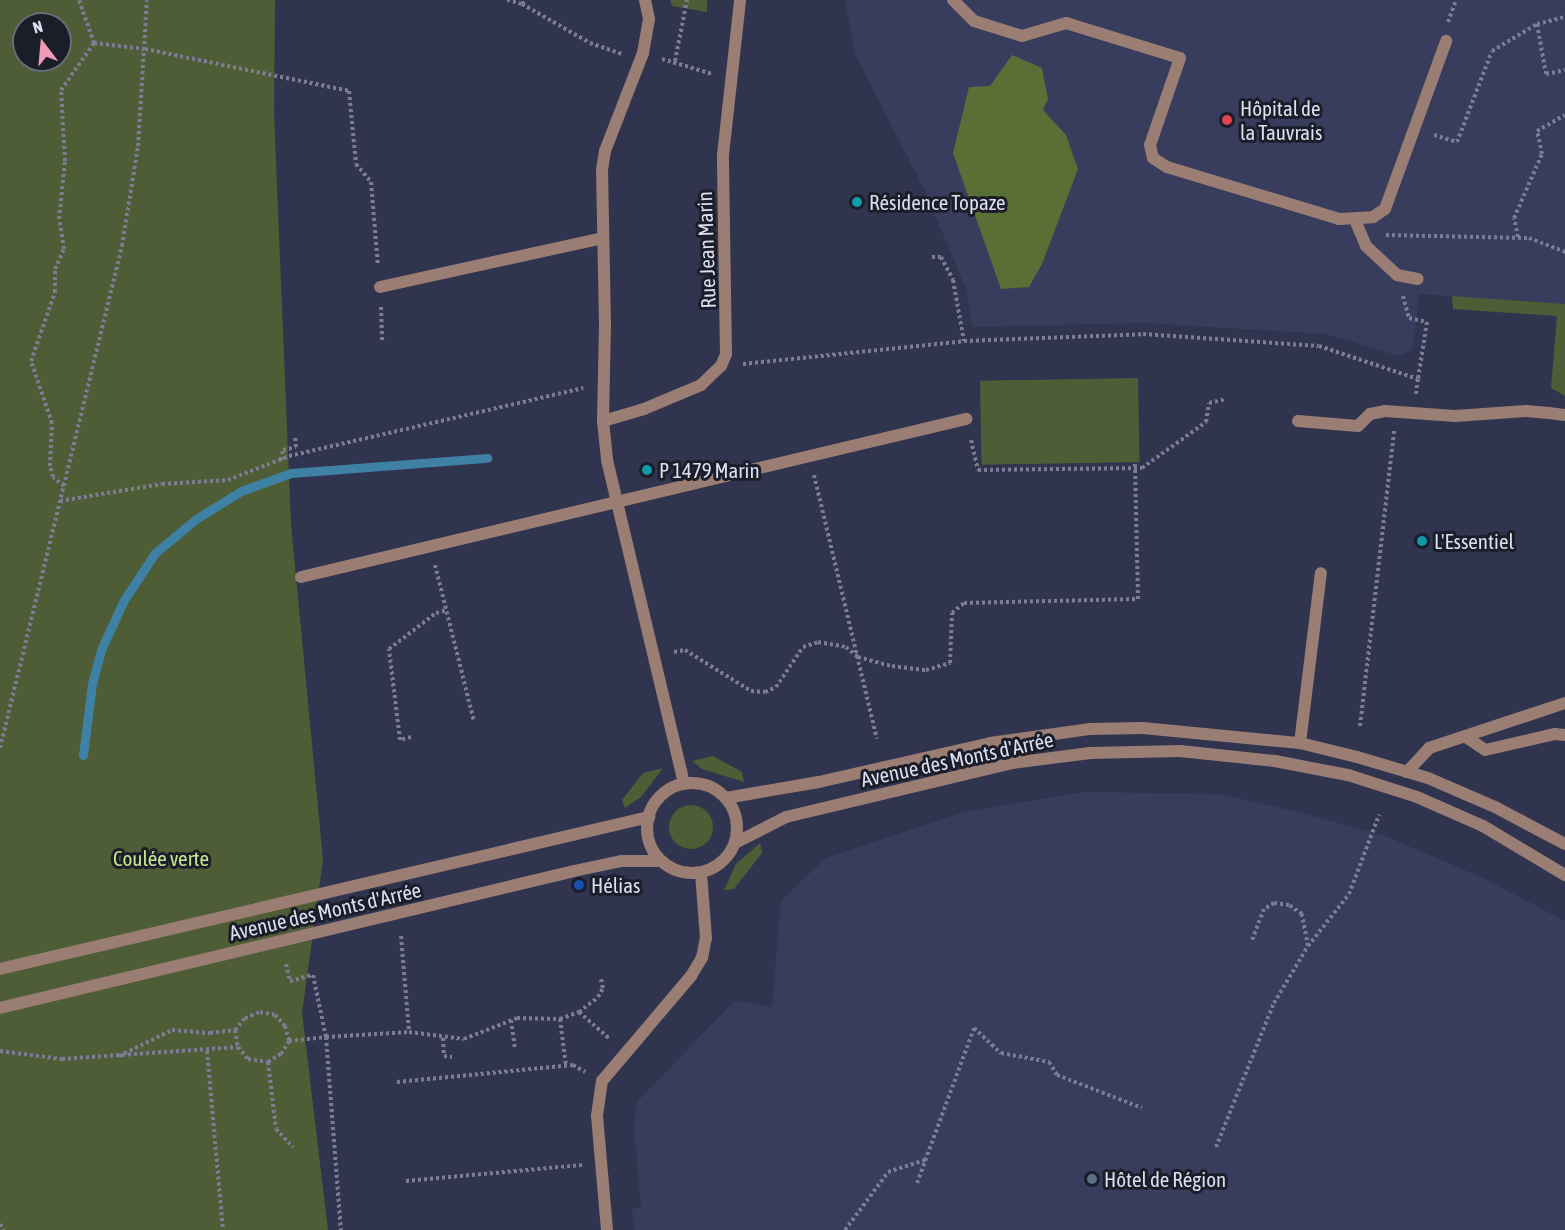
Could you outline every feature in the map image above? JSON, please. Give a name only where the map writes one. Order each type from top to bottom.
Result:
[{"type":"street","points":[[645,0],[649,19],[643,53],[605,151],[601,185],[603,421],[617,502],[684,784]]},
{"type":"street","name":"Rue Jean Marin","points":[[722,366],[728,339],[723,155],[740,0]]},
{"type":"street","points":[[953,0],[974,21],[1022,36],[1066,23],[1180,58],[1150,145],[1153,158],[1178,170],[1339,219],[1355,220],[1385,209],[1416,129],[1446,41]]},
{"type":"street","points":[[1355,220],[1366,246],[1397,276],[1418,279]]},
{"type":"street","points":[[380,287],[603,238]]},
{"type":"street","points":[[603,421],[644,410],[701,385],[722,366]]},
{"type":"street","points":[[1298,421],[1358,426],[1370,414],[1396,412],[1565,415]]},
{"type":"street","points":[[302,577],[966,419]]},
{"type":"street","points":[[1300,743],[1321,573]]},
{"type":"street","points":[[1407,772],[1429,748],[1565,703]]},
{"type":"street","name":"Avenue des Monts d'Arrée","points":[[726,798],[819,782],[990,743],[1089,729],[1153,729],[1300,743],[1407,772],[1495,807],[1565,844]]},
{"type":"street","points":[[1466,737],[1485,750],[1555,734],[1565,735]]},
{"type":"street","name":"Avenue des Monts d'Arrée","points":[[735,843],[786,817],[1012,763],[1090,753],[1180,751],[1275,761],[1348,775],[1483,826],[1565,874]]},
{"type":"street","points":[[684,784],[707,785],[726,798],[737,819],[735,843],[722,862],[701,873],[680,872],[661,861],[649,841],[649,817],[661,796],[684,784]]},
{"type":"street","name":"Avenue des Monts d'Arrée","points":[[0,969],[649,817]]},
{"type":"street","name":"Avenue des Monts d'Arrée","points":[[0,1008],[574,871],[622,861],[661,861]]},
{"type":"street","points":[[607,1230],[597,1108],[602,1080],[624,1051],[691,976],[702,958],[706,938],[701,873]]},
{"type":"path","points":[[79,0],[93,43]]},
{"type":"path","points":[[0,748],[134,184],[147,0]]},
{"type":"path","points":[[507,0],[522,4],[590,43],[618,54],[643,53],[730,79]]},
{"type":"path","points":[[522,4],[527,0]]},
{"type":"path","points":[[675,61],[687,0]]},
{"type":"path","points":[[1416,129],[1457,142],[1492,51],[1537,24],[1565,17]]},
{"type":"path","points":[[1537,24],[1546,74],[1565,70]]},
{"type":"path","points":[[93,43],[145,49],[349,91],[356,164],[372,182],[382,342]]},
{"type":"path","points":[[64,486],[53,477],[50,466],[52,423],[31,361],[55,292],[56,269],[64,249],[59,219],[65,161],[61,90],[93,43]]},
{"type":"path","points":[[1518,237],[1514,218],[1542,154],[1537,131],[1565,115]]},
{"type":"path","points":[[1355,220],[1378,235],[1529,237],[1565,252]]},
{"type":"path","points":[[932,257],[941,257],[953,280],[964,340]]},
{"type":"path","points":[[1414,414],[1427,322],[1416,320]]},
{"type":"path","points":[[722,366],[964,340],[1143,334],[1319,346],[1418,379]]},
{"type":"path","points":[[60,501],[162,484],[228,480],[281,459],[604,383]]},
{"type":"path","points":[[966,419],[978,470],[1142,468],[1206,422],[1209,403],[1226,399]]},
{"type":"path","points":[[1360,726],[1396,412]]},
{"type":"path","points":[[281,459],[284,450],[296,447],[295,436]]},
{"type":"path","points":[[810,457],[877,739]]},
{"type":"path","points":[[653,658],[685,650],[751,691],[765,692],[776,687],[803,647],[818,642],[846,647],[858,657],[926,670],[950,663],[952,613],[964,603],[1138,599],[1135,462]]},
{"type":"path","points":[[440,583],[474,721]]},
{"type":"path","points":[[411,738],[400,740],[389,650],[436,613],[447,610]]},
{"type":"path","points":[[1216,1147],[1274,1003],[1308,946],[1349,894],[1378,817]]},
{"type":"path","points":[[1252,940],[1264,909],[1275,903],[1289,905],[1302,914],[1308,946]]},
{"type":"path","points":[[401,936],[409,1032]]},
{"type":"path","points":[[286,964],[290,981],[313,975],[326,1037],[341,1230]]},
{"type":"path","points":[[289,1041],[409,1032],[464,1039],[511,1020],[543,1016],[560,1019],[579,1012],[598,997],[603,988],[601,979]]},
{"type":"path","points":[[260,1012],[275,1015],[285,1026],[289,1041],[281,1054],[268,1062],[248,1059],[238,1047],[236,1030],[245,1018],[260,1012]]},
{"type":"path","points":[[579,1012],[624,1051]]},
{"type":"path","points":[[560,1019],[566,1066]]},
{"type":"path","points":[[511,1020],[514,1050]]},
{"type":"path","points":[[917,1183],[974,1028],[1001,1053],[1049,1062],[1057,1075],[1142,1108]]},
{"type":"path","points":[[115,1057],[172,1030],[210,1033],[236,1030]]},
{"type":"path","points":[[443,1038],[444,1056],[452,1057]]},
{"type":"path","points":[[0,1051],[62,1059],[207,1051],[238,1047]]},
{"type":"path","points":[[207,1051],[223,1230]]},
{"type":"path","points":[[268,1062],[276,1129],[293,1147]]},
{"type":"path","points":[[397,1082],[573,1065],[602,1080]]},
{"type":"path","points":[[845,1230],[888,1172],[926,1160]]},
{"type":"path","points":[[406,1181],[601,1164]]},
{"type":"path","points":[[0,1224],[3,1230]]},
{"type":"shaded area","name":"Hôpital de la Tauvrais","points":[[845,0],[1565,0],[1565,304],[1419,294],[1413,349],[1399,356],[1326,334],[1144,323],[973,327],[965,286],[923,187],[855,54]]},
{"type":"shaded area","points":[[1083,792],[1221,794],[1302,813],[1385,836],[1483,878],[1565,921],[1565,1230],[634,1230],[632,1209],[641,1207],[634,1127],[637,1102],[735,1000],[772,1007],[781,900],[826,858],[960,813]]},
{"type":"green space","name":"Coulée verte","points":[[0,0],[275,0],[274,113],[291,524],[323,860],[302,1013],[328,1230],[0,1230]]},
{"type":"green space","points":[[670,0],[707,0],[707,12],[672,6]]},
{"type":"green space","points":[[1012,55],[1042,68],[1048,99],[1043,110],[1066,135],[1078,169],[1042,264],[1029,287],[1001,289],[953,153],[969,87],[990,86]]},
{"type":"green space","points":[[1452,296],[1565,304],[1565,396],[1551,388],[1557,316],[1453,309]]},
{"type":"green space","points":[[1138,378],[1139,462],[981,465],[980,381]]},
{"type":"green space","points":[[713,756],[742,772],[744,782],[702,769],[692,761]]},
{"type":"green space","points":[[663,768],[641,797],[625,808],[622,800],[643,773]]},
{"type":"green space","points":[[691,805],[707,811],[713,827],[707,843],[691,849],[675,843],[669,827],[675,811]]},
{"type":"green space","points":[[760,843],[762,853],[734,889],[724,890],[736,864]]},
{"type":"waterway","points":[[83,755],[92,684],[101,650],[124,600],[155,553],[196,519],[241,491],[291,473],[487,458]]},
{"type":"place","name":"Hôpital de la Tauvrais","points":[[1227,120]]},
{"type":"place","name":"Résidence Topaze","points":[[857,202]]},
{"type":"place","name":"P 1479 Marin","points":[[647,470]]},
{"type":"place","name":"L'Essentiel","points":[[1422,541]]},
{"type":"place","name":"Hélias","points":[[579,885]]},
{"type":"place","name":"Hôtel de Région","points":[[1092,1179]]}]
